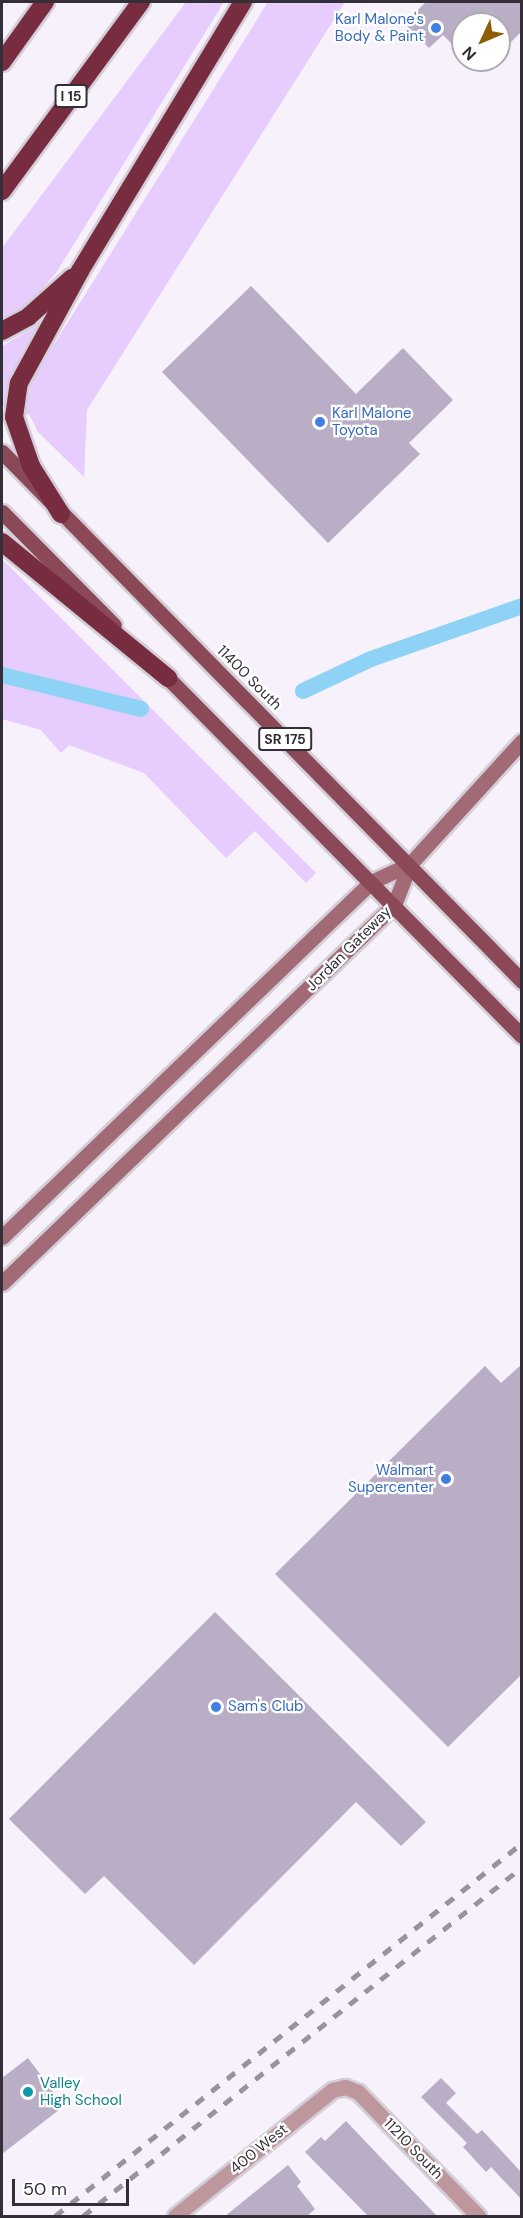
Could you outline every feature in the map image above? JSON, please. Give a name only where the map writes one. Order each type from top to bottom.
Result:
[{"type":"highway","points":[[2,62],[45,2]]},
{"type":"highway","name":"I 15","points":[[2,190],[141,2]]},
{"type":"highway","points":[[61,514],[31,466],[14,417],[14,402],[19,382],[80,271],[243,2]]},
{"type":"highway","points":[[2,331],[28,317],[80,271]]},
{"type":"highway","points":[[2,542],[168,678]]},
{"type":"main road","name":"11400 South","points":[[2,452],[410,864],[522,981]]},
{"type":"main road","name":"SR 175","points":[[2,512],[522,1036]]},
{"type":"main road","points":[[2,1237],[371,882],[410,864],[522,741]]},
{"type":"main road","name":"Jordan Gateway","points":[[2,1283],[394,905],[410,864]]},
{"type":"street","name":"400 West","points":[[175,2217],[332,2090],[345,2087]]},
{"type":"street","name":"11210 South","points":[[345,2087],[358,2092],[478,2217]]},
{"type":"shaded area","points":[[186,2],[224,2],[56,273],[28,305],[2,320],[2,248]]},
{"type":"shaded area","points":[[268,2],[345,2],[87,410],[84,477],[38,432],[29,414],[25,415],[31,381]]},
{"type":"shaded area","points":[[45,321],[11,382],[6,409],[2,405],[2,346]]},
{"type":"shaded area","points":[[2,559],[316,873],[306,883],[255,831],[226,858],[144,773],[69,745],[61,753],[41,730],[2,719]]},
{"type":"building","name":"Karl Malone's Body & Paint","points":[[426,2],[522,2],[522,31],[511,42],[511,12],[451,12],[451,43],[443,35],[429,48],[404,23]]},
{"type":"building","name":"Karl Malone Toyota","points":[[251,286],[356,394],[403,348],[453,400],[409,443],[420,454],[328,543],[162,372]]},
{"type":"building","name":"Walmart Supercenter","points":[[522,1364],[522,1674],[448,1747],[275,1574],[485,1366],[501,1383]]},
{"type":"building","name":"Sam's Club","points":[[215,1612],[426,1822],[401,1846],[356,1802],[194,1965],[104,1876],[85,1894],[9,1819]]},
{"type":"building","name":"Valley High School","points":[[28,2058],[64,2106],[2,2154],[2,2078]]},
{"type":"building","points":[[441,2078],[456,2093],[446,2103],[477,2134],[482,2130],[522,2173],[522,2200],[491,2167],[486,2172],[463,2147],[467,2143],[421,2097]]},
{"type":"building","points":[[346,2121],[438,2217],[369,2217],[305,2152],[321,2137],[325,2141]]},
{"type":"building","points":[[288,2165],[301,2182],[297,2186],[315,2209],[306,2217],[224,2217]]},
{"type":"waterway","points":[[303,691],[371,659],[522,606]]},
{"type":"waterway","points":[[2,675],[141,709]]},
{"type":"railway","points":[[55,2216],[522,1843]]},
{"type":"railway","points":[[83,2216],[522,1867]]},
{"type":"place","name":"Karl Malone's Body & Paint","points":[[436,28]]},
{"type":"place","name":"Karl Malone Toyota","points":[[320,422]]},
{"type":"place","name":"Walmart Supercenter","points":[[446,1479]]},
{"type":"place","name":"Sam's Club","points":[[216,1707]]},
{"type":"place","name":"Valley High School","points":[[28,2092]]}]
